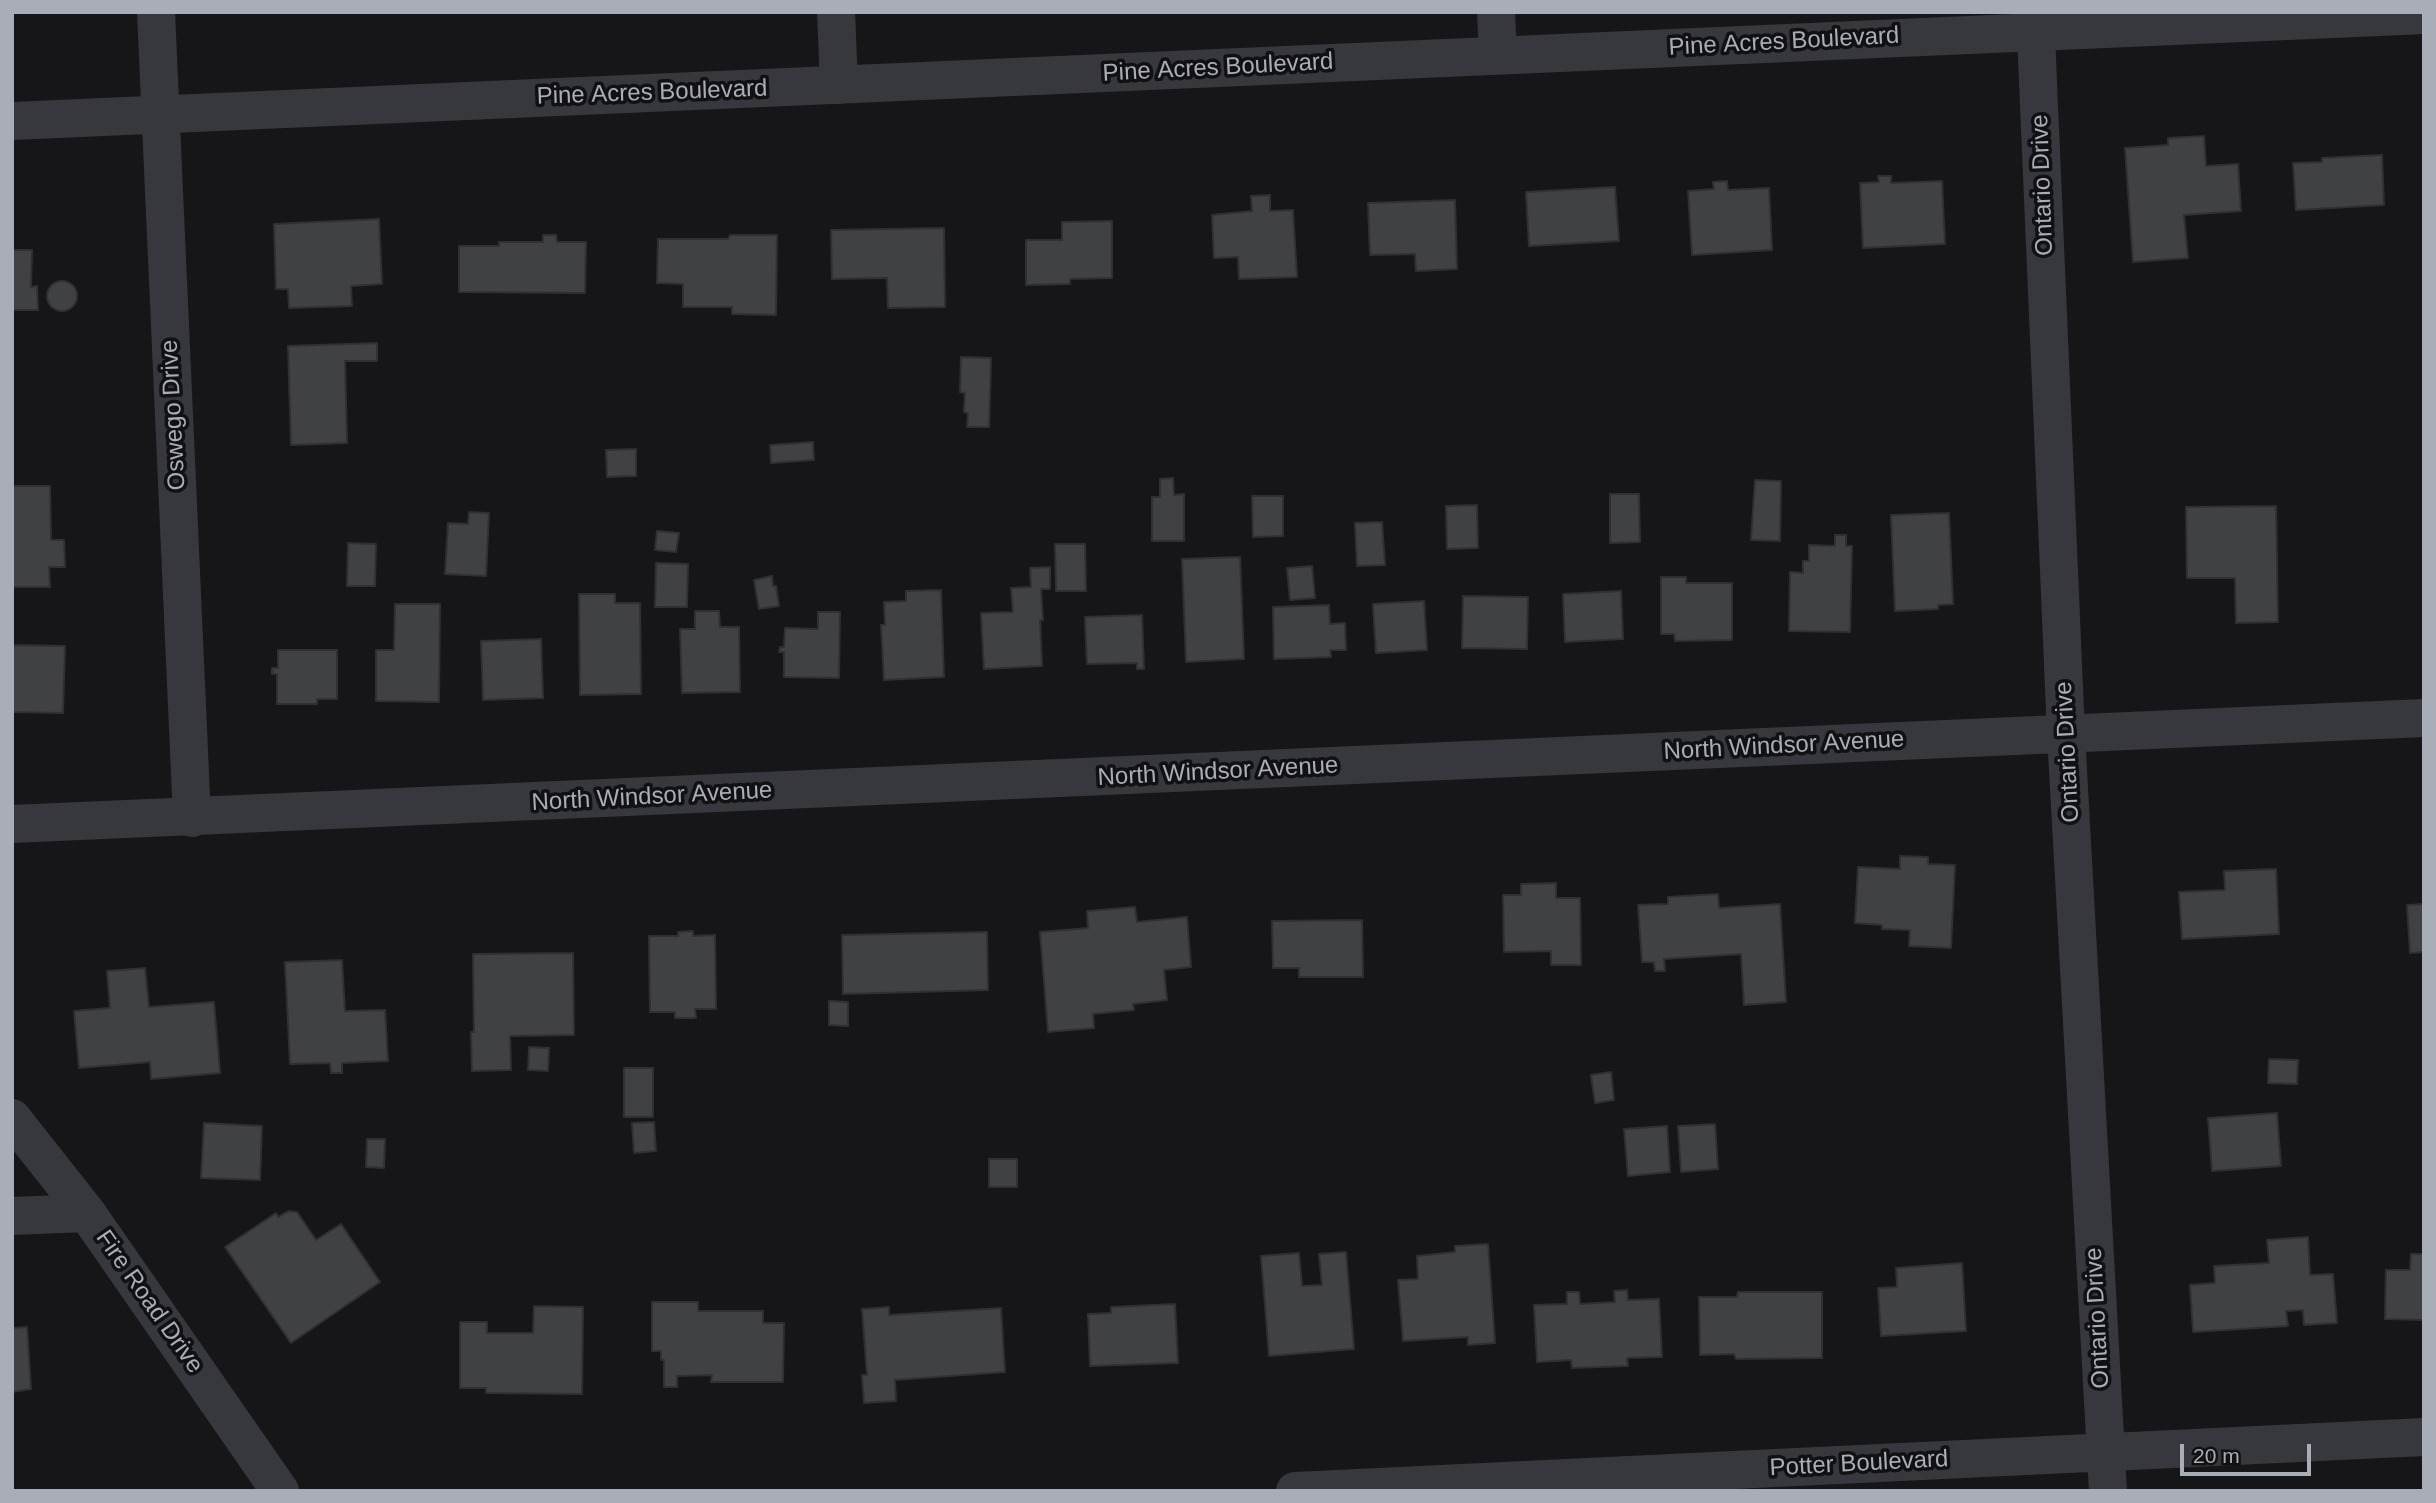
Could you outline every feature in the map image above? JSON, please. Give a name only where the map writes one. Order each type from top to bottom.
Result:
[{"type":"street","name":"Oswego Drive","points":[[156,12],[192,818]]},
{"type":"street","points":[[836,12],[839,85]]},
{"type":"street","points":[[1496,12],[1498,55]]},
{"type":"street","name":"Pine Acres Boulevard","points":[[12,121],[1498,55],[2036,22],[2424,15]]},
{"type":"street","name":"Ontario Drive","points":[[2036,22],[2066,734],[2108,1491]]},
{"type":"street","name":"North Windsor Avenue","points":[[12,824],[2424,718]]},
{"type":"street","name":"Fire Road Drive","points":[[12,1118],[88,1213],[280,1491]]},
{"type":"street","points":[[12,1216],[88,1213]]},
{"type":"street","name":"Potter Boulevard","points":[[1295,1491],[2424,1437]]},
{"type":"building","points":[[2204,136],[2206,166],[2238,164],[2241,211],[2184,215],[2188,258],[2133,262],[2125,148],[2168,145],[2168,138]]},
{"type":"building","points":[[2382,155],[2384,205],[2296,210],[2293,163],[2322,162],[2322,158]]},
{"type":"building","points":[[1878,176],[1891,176],[1891,183],[1942,181],[1945,244],[1863,248],[1860,183],[1879,182]]},
{"type":"building","points":[[1727,181],[1728,190],[1769,188],[1772,250],[1692,255],[1688,191],[1714,189],[1713,182]]},
{"type":"building","points":[[1615,187],[1619,241],[1529,246],[1526,192]]},
{"type":"building","points":[[1270,195],[1270,211],[1293,210],[1297,277],[1239,279],[1238,257],[1214,258],[1212,215],[1252,211],[1251,196]]},
{"type":"building","points":[[1455,200],[1457,269],[1416,271],[1415,254],[1370,255],[1368,203]]},
{"type":"building","points":[[379,219],[382,284],[351,286],[352,306],[289,308],[288,289],[276,289],[274,224]]},
{"type":"building","points":[[1112,221],[1112,278],[1070,279],[1070,284],[1026,285],[1026,240],[1062,240],[1062,222]]},
{"type":"building","points":[[944,228],[945,307],[888,308],[887,278],[832,279],[831,230]]},
{"type":"building","points":[[543,235],[556,235],[557,242],[586,242],[585,293],[459,292],[459,246],[543,242]]},
{"type":"building","points":[[730,235],[777,235],[776,315],[732,314],[732,307],[683,307],[683,284],[657,283],[658,239],[728,239]]},
{"type":"building","points":[[12,250],[32,250],[31,287],[37,286],[38,310],[12,310]]},
{"type":"building","points":[[62,281],[72,286],[77,296],[72,306],[62,311],[52,306],[47,296],[52,286]]},
{"type":"building","points":[[377,343],[377,361],[345,361],[347,443],[291,445],[288,346]]},
{"type":"building","points":[[961,357],[991,358],[989,427],[967,427],[968,413],[964,412],[965,393],[960,392]]},
{"type":"building","points":[[813,442],[814,460],[771,463],[770,445]]},
{"type":"building","points":[[636,449],[636,476],[607,477],[606,450]]},
{"type":"building","points":[[1173,478],[1174,495],[1184,494],[1184,541],[1152,541],[1152,497],[1160,497],[1160,479]]},
{"type":"building","points":[[1755,480],[1781,481],[1780,541],[1751,540]]},
{"type":"building","points":[[12,486],[50,486],[51,540],[64,540],[65,567],[49,567],[50,587],[12,587]]},
{"type":"building","points":[[1610,494],[1639,494],[1640,542],[1610,543]]},
{"type":"building","points":[[1252,496],[1283,496],[1283,536],[1253,537]]},
{"type":"building","points":[[1477,505],[1478,548],[1447,549],[1446,506]]},
{"type":"building","points":[[2276,506],[2278,622],[2236,623],[2235,578],[2187,578],[2186,507]]},
{"type":"building","points":[[469,512],[489,513],[486,576],[445,574],[448,523],[468,524]]},
{"type":"building","points":[[1949,513],[1953,604],[1938,605],[1938,609],[1895,611],[1891,515]]},
{"type":"building","points":[[1382,522],[1385,565],[1357,566],[1355,523]]},
{"type":"building","points":[[657,531],[679,533],[676,552],[655,550]]},
{"type":"building","points":[[1835,535],[1846,535],[1846,546],[1852,546],[1850,632],[1789,631],[1790,572],[1803,573],[1803,561],[1809,561],[1809,545],[1835,546]]},
{"type":"building","points":[[348,543],[376,544],[375,586],[347,586]]},
{"type":"building","points":[[1055,544],[1085,544],[1086,591],[1056,591]]},
{"type":"building","points":[[1240,557],[1244,659],[1186,662],[1182,559]]},
{"type":"building","points":[[656,563],[688,564],[687,607],[655,607]]},
{"type":"building","points":[[1312,566],[1315,598],[1290,600],[1287,568]]},
{"type":"building","points":[[1050,567],[1050,589],[1041,589],[1042,666],[984,669],[981,613],[1013,612],[1011,588],[1031,587],[1030,568]]},
{"type":"building","points":[[772,576],[779,606],[759,609],[754,580]]},
{"type":"building","points":[[1661,577],[1686,577],[1686,583],[1732,583],[1732,640],[1675,641],[1674,634],[1661,634]]},
{"type":"building","points":[[941,590],[944,677],[884,680],[881,625],[885,625],[884,602],[906,601],[906,591]]},
{"type":"building","points":[[1621,591],[1623,639],[1565,642],[1563,594]]},
{"type":"building","points":[[579,594],[615,594],[615,603],[640,603],[641,694],[580,695]]},
{"type":"building","points":[[1463,596],[1528,597],[1527,649],[1462,648]]},
{"type":"building","points":[[1424,601],[1427,650],[1376,653],[1373,604]]},
{"type":"building","points":[[395,604],[440,604],[439,702],[376,701],[376,650],[394,650]]},
{"type":"building","points":[[1329,605],[1330,624],[1345,623],[1346,650],[1330,650],[1331,657],[1274,659],[1273,607]]},
{"type":"building","points":[[695,611],[719,611],[720,627],[739,627],[740,692],[682,693],[680,629],[695,629]]},
{"type":"building","points":[[818,612],[840,612],[839,678],[784,677],[784,652],[779,652],[780,647],[784,647],[785,628],[818,629]]},
{"type":"building","points":[[1142,615],[1144,669],[1137,669],[1137,663],[1087,664],[1085,617]]},
{"type":"building","points":[[541,639],[543,698],[483,700],[481,641]]},
{"type":"building","points":[[12,645],[65,646],[63,713],[12,712]]},
{"type":"building","points":[[278,650],[337,650],[337,699],[317,699],[317,704],[277,704],[277,674],[272,674],[272,668],[278,668]]},
{"type":"building","points":[[1900,856],[1928,857],[1928,864],[1955,865],[1951,948],[1909,946],[1910,930],[1882,929],[1882,925],[1855,923],[1858,867],[1900,869]]},
{"type":"building","points":[[2276,869],[2279,934],[2182,939],[2179,892],[2225,890],[2224,871]]},
{"type":"building","points":[[1556,883],[1556,898],[1580,898],[1581,965],[1551,965],[1551,951],[1504,952],[1503,895],[1521,895],[1521,884]]},
{"type":"building","points":[[1718,894],[1719,908],[1780,904],[1786,1002],[1744,1005],[1741,954],[1664,959],[1665,971],[1655,971],[1654,962],[1642,962],[1638,905],[1668,904],[1668,897]]},
{"type":"building","points":[[2424,904],[2424,952],[2410,953],[2407,905]]},
{"type":"building","points":[[1135,907],[1137,922],[1187,917],[1191,967],[1164,970],[1167,1000],[1133,1004],[1134,1010],[1093,1014],[1094,1028],[1048,1032],[1040,932],[1088,928],[1087,911]]},
{"type":"building","points":[[1362,920],[1363,977],[1299,977],[1299,968],[1273,968],[1272,921]]},
{"type":"building","points":[[693,931],[693,936],[715,935],[716,1009],[695,1009],[696,1018],[675,1018],[675,1012],[650,1012],[649,936],[678,936],[678,932]]},
{"type":"building","points":[[987,932],[988,990],[843,994],[842,935]]},
{"type":"building","points":[[573,953],[574,1035],[510,1036],[511,1070],[472,1071],[473,954]]},
{"type":"building","points":[[342,960],[345,1011],[385,1010],[388,1061],[342,1063],[342,1073],[331,1073],[330,1063],[290,1064],[285,962]]},
{"type":"building","points":[[145,968],[149,1007],[214,1002],[220,1073],[151,1079],[150,1062],[79,1068],[74,1011],[110,1008],[107,971]]},
{"type":"building","points":[[829,1001],[848,1002],[848,1026],[829,1025]]},
{"type":"building","points":[[529,1047],[549,1048],[548,1071],[528,1070]]},
{"type":"building","points":[[2269,1059],[2298,1060],[2297,1084],[2268,1083]]},
{"type":"building","points":[[624,1068],[653,1068],[653,1117],[624,1117]]},
{"type":"building","points":[[1611,1072],[1614,1100],[1595,1103],[1591,1075]]},
{"type":"building","points":[[2277,1113],[2281,1166],[2212,1171],[2208,1118]]},
{"type":"building","points":[[654,1122],[656,1151],[634,1153],[632,1123]]},
{"type":"building","points":[[204,1123],[262,1126],[260,1180],[201,1178]]},
{"type":"building","points":[[1715,1124],[1718,1169],[1681,1172],[1678,1126]]},
{"type":"building","points":[[1667,1126],[1670,1172],[1628,1176],[1624,1129]]},
{"type":"building","points":[[367,1139],[385,1139],[384,1168],[366,1167]]},
{"type":"building","points":[[989,1159],[1017,1159],[1017,1187],[989,1187]]},
{"type":"building","points":[[289,1211],[297,1212],[316,1240],[341,1224],[380,1282],[291,1343],[225,1247],[276,1213],[278,1217]]},
{"type":"building","points":[[2308,1237],[2310,1275],[2333,1274],[2337,1323],[2304,1325],[2303,1310],[2286,1311],[2288,1326],[2193,1332],[2190,1285],[2215,1283],[2214,1266],[2269,1263],[2267,1240]]},
{"type":"building","points":[[1488,1244],[1495,1343],[1468,1345],[1468,1337],[1403,1341],[1398,1280],[1418,1279],[1417,1256],[1455,1252],[1455,1246]]},
{"type":"building","points":[[1346,1252],[1354,1349],[1269,1356],[1261,1256],[1299,1253],[1302,1286],[1322,1285],[1319,1254]]},
{"type":"building","points":[[2411,1254],[2424,1254],[2424,1320],[2385,1319],[2386,1270],[2410,1270]]},
{"type":"building","points":[[1962,1263],[1966,1331],[1881,1336],[1878,1288],[1897,1287],[1896,1268]]},
{"type":"building","points":[[1627,1290],[1628,1300],[1659,1299],[1662,1357],[1627,1358],[1628,1366],[1572,1368],[1571,1360],[1537,1362],[1534,1305],[1567,1304],[1567,1292],[1579,1292],[1580,1304],[1615,1302],[1614,1291]]},
{"type":"building","points":[[1738,1292],[1822,1292],[1822,1358],[1736,1359],[1734,1354],[1700,1355],[1699,1297],[1737,1297]]},
{"type":"building","points":[[652,1302],[698,1302],[698,1311],[763,1311],[763,1323],[784,1323],[783,1382],[711,1382],[712,1375],[677,1376],[677,1387],[664,1387],[664,1360],[661,1360],[661,1351],[652,1351]]},
{"type":"building","points":[[1175,1304],[1178,1363],[1090,1366],[1088,1314],[1111,1313],[1111,1307]]},
{"type":"building","points":[[534,1306],[583,1307],[582,1394],[486,1393],[486,1388],[460,1388],[460,1322],[487,1322],[487,1333],[533,1333]]},
{"type":"building","points":[[889,1307],[889,1315],[1001,1308],[1005,1372],[895,1380],[896,1401],[864,1403],[862,1375],[867,1375],[862,1309]]},
{"type":"building","points":[[27,1327],[31,1389],[12,1392],[12,1328]]}]
